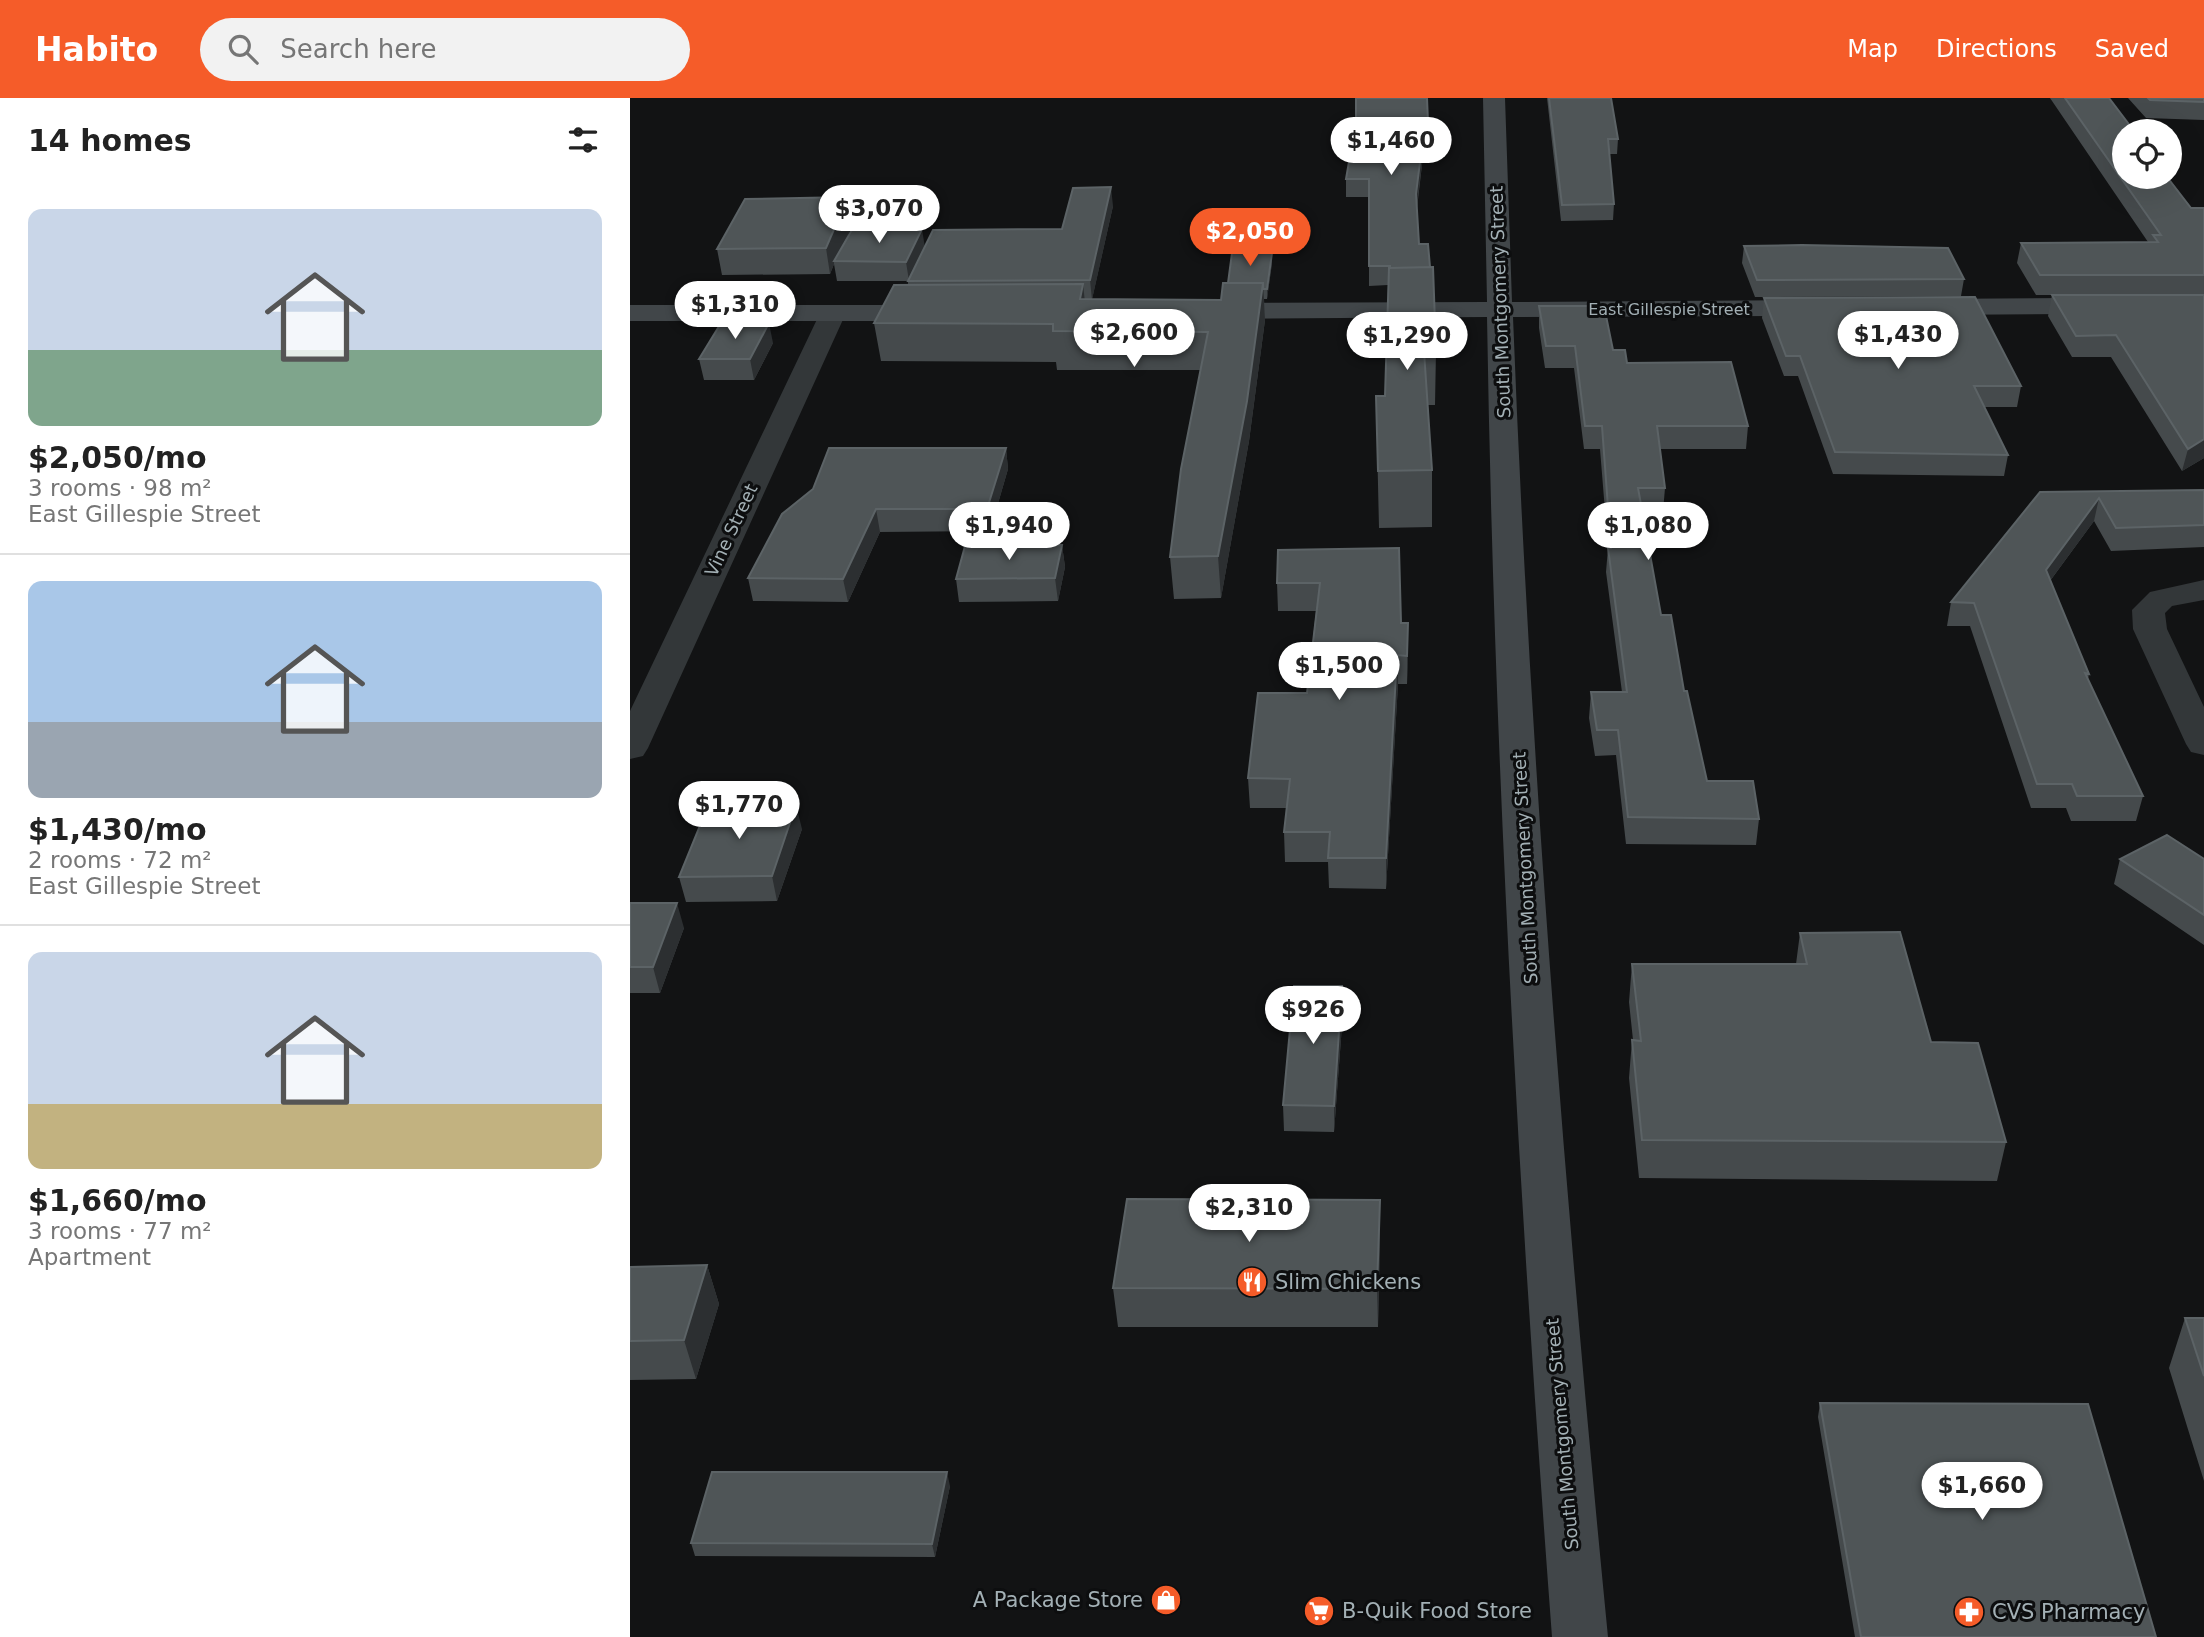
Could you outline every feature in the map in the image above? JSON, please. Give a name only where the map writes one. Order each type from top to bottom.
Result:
[{"type":"street","name":"South Montgomery Street","points":[[1493,98],[1502,310],[1507,555],[1552,1313],[1580,1637]]},
{"type":"street","points":[[1896,307],[2204,305]]},
{"type":"street","name":"East Gillespie Street","points":[[1188,312],[1841,307]]},
{"type":"street","points":[[630,313],[957,313]]},
{"type":"street","name":"Vine Street","points":[[630,748],[833,313]]},
{"type":"street","points":[[2204,590],[2161,599],[2148,610],[2150,629],[2204,744]]},
{"type":"building","points":[[1356,98],[1427,98],[1428,122],[1425,122],[1416,194],[1419,244],[1428,244],[1430,267],[1369,266],[1369,179],[1346,179],[1356,121]]},
{"type":"building","points":[[1549,98],[1611,98],[1618,139],[1608,139],[1614,204],[1562,205]]},
{"type":"building","points":[[2065,98],[2109,98],[2125,119],[2112,119],[2112,165]]},
{"type":"building","points":[[2148,98],[2204,98],[2204,102],[2150,100]]},
{"type":"building","points":[[1111,187],[1090,280],[908,281],[933,230],[1062,229],[1073,188]]},
{"type":"building","points":[[2129,189],[2176,189],[2191,208],[2204,208],[2204,275],[2040,275],[2021,243],[2158,242],[2153,235],[2161,235]]},
{"type":"building","points":[[848,197],[826,248],[717,249],[745,199]]},
{"type":"building","points":[[853,228],[922,229],[906,262],[834,261]]},
{"type":"building","points":[[1744,246],[1948,248],[1964,279],[1757,280]]},
{"type":"building","points":[[1232,253],[1272,253],[1267,289],[1263,289],[1263,283],[1228,283]]},
{"type":"building","points":[[1433,267],[1436,351],[1424,351],[1432,470],[1378,471],[1376,396],[1385,396],[1389,268]]},
{"type":"building","points":[[1223,283],[1263,283],[1247,401],[1218,556],[1170,557],[1181,469],[1208,332],[1053,331],[1053,324],[874,323],[894,285],[1083,284],[1080,299],[1221,300]]},
{"type":"building","points":[[2052,295],[2204,295],[2204,439],[2188,449],[2116,335],[2076,336]]},
{"type":"building","points":[[1975,297],[2021,386],[1974,386],[2008,455],[1835,452],[1800,356],[1786,356],[1764,298]]},
{"type":"building","points":[[1539,306],[1604,306],[1613,350],[1625,350],[1627,363],[1731,362],[1748,426],[1657,426],[1665,488],[1638,488],[1661,615],[1671,615],[1684,691],[1687,691],[1707,781],[1753,781],[1759,819],[1628,817],[1618,730],[1597,730],[1591,692],[1627,692],[1608,548],[1611,548],[1602,426],[1585,426],[1575,346],[1546,346]]},
{"type":"building","points":[[721,323],[769,323],[750,359],[699,359]]},
{"type":"building","points":[[829,448],[1006,448],[987,509],[876,509],[843,579],[748,578],[782,514],[813,489]]},
{"type":"building","points":[[2204,490],[2204,525],[2116,528],[2099,498],[2046,570],[2089,674],[2085,673],[2143,796],[2077,796],[2072,784],[2037,784],[1974,603],[1951,602],[2040,492]]},
{"type":"building","points":[[1062,545],[1055,578],[956,579],[965,546]]},
{"type":"building","points":[[1399,548],[1401,623],[1408,623],[1407,656],[1397,655],[1386,858],[1328,858],[1330,832],[1284,832],[1290,779],[1248,778],[1258,693],[1307,693],[1320,583],[1277,583],[1278,550]]},
{"type":"building","points":[[796,805],[772,876],[679,877],[708,806]]},
{"type":"building","points":[[2167,835],[2204,859],[2204,915],[2120,859]]},
{"type":"building","points":[[630,903],[677,903],[653,967],[630,967]]},
{"type":"building","points":[[1900,932],[1931,1042],[1978,1043],[2006,1142],[1642,1140],[1632,1040],[1641,1041],[1632,964],[1807,964],[1800,933]]},
{"type":"building","points":[[1294,986],[1342,986],[1334,1106],[1283,1105]]},
{"type":"building","points":[[1127,1199],[1380,1200],[1377,1289],[1113,1288]]},
{"type":"building","points":[[707,1265],[684,1340],[630,1341],[630,1267]]},
{"type":"building","points":[[2185,1318],[2204,1318],[2204,1376]]},
{"type":"building","name":"CVS Pharmacy","points":[[1820,1403],[2088,1404],[2156,1637],[1861,1637]]},
{"type":"building","points":[[712,1472],[947,1472],[932,1544],[691,1543]]},
{"type":"place","name":"Slim Chickens","points":[[1252,1282]]},
{"type":"place","name":"A Package Store","points":[[1166,1600]]},
{"type":"place","name":"B-Quik Food Store","points":[[1319,1611]]},
{"type":"place","name":"CVS Pharmacy","points":[[1969,1612]]}]
